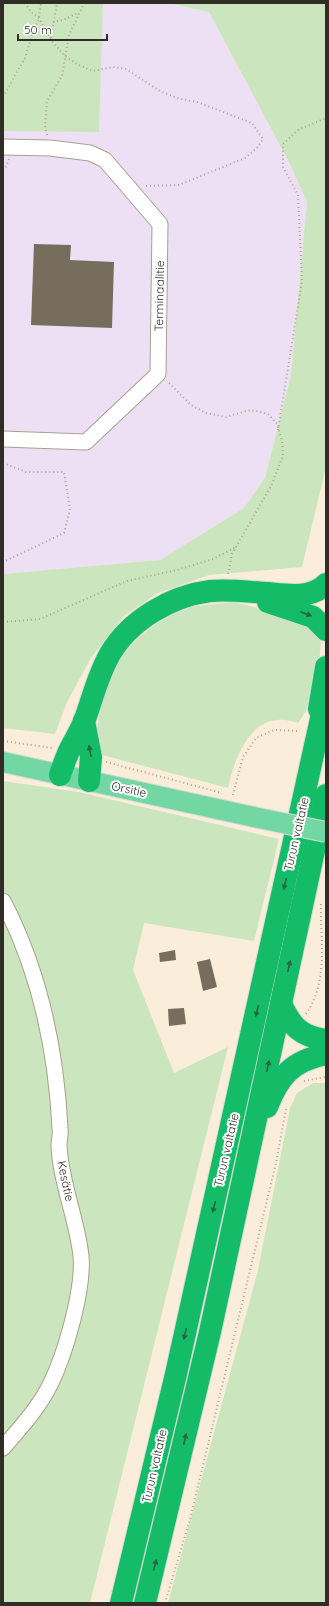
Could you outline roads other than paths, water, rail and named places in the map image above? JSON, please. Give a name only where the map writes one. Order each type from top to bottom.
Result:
[{"type":"highway","points":[[60,775],[84,721],[101,673],[119,640],[130,629],[153,612],[175,601],[192,595],[226,590],[300,596],[322,588],[326,584]]},
{"type":"highway","points":[[226,590],[313,617],[326,630]]},
{"type":"highway","points":[[309,776],[326,667]]},
{"type":"highway","name":"Turun valtatie","points":[[121,1603],[176,1374],[326,696]]},
{"type":"highway","points":[[84,721],[91,757],[89,781]]},
{"type":"highway","name":"Turun valtatie","points":[[145,1603],[206,1348],[326,795]]},
{"type":"highway","points":[[281,1004],[295,1027],[312,1038],[326,1040]]},
{"type":"highway","points":[[248,1158],[274,1089],[289,1070],[313,1057],[326,1054]]},
{"type":"main road","name":"Orsitie","points":[[3,762],[326,832]]},
{"type":"street","name":"Terminaalitie","points":[[3,147],[50,148],[90,152],[105,160],[160,224],[158,374],[86,442],[3,439]]},
{"type":"street","name":"Kesätie","points":[[3,901],[28,956],[44,1005],[54,1065],[60,1130],[59,1146],[61,1165],[81,1257],[79,1285],[75,1308],[65,1346],[50,1385],[34,1412],[3,1448]]}]
